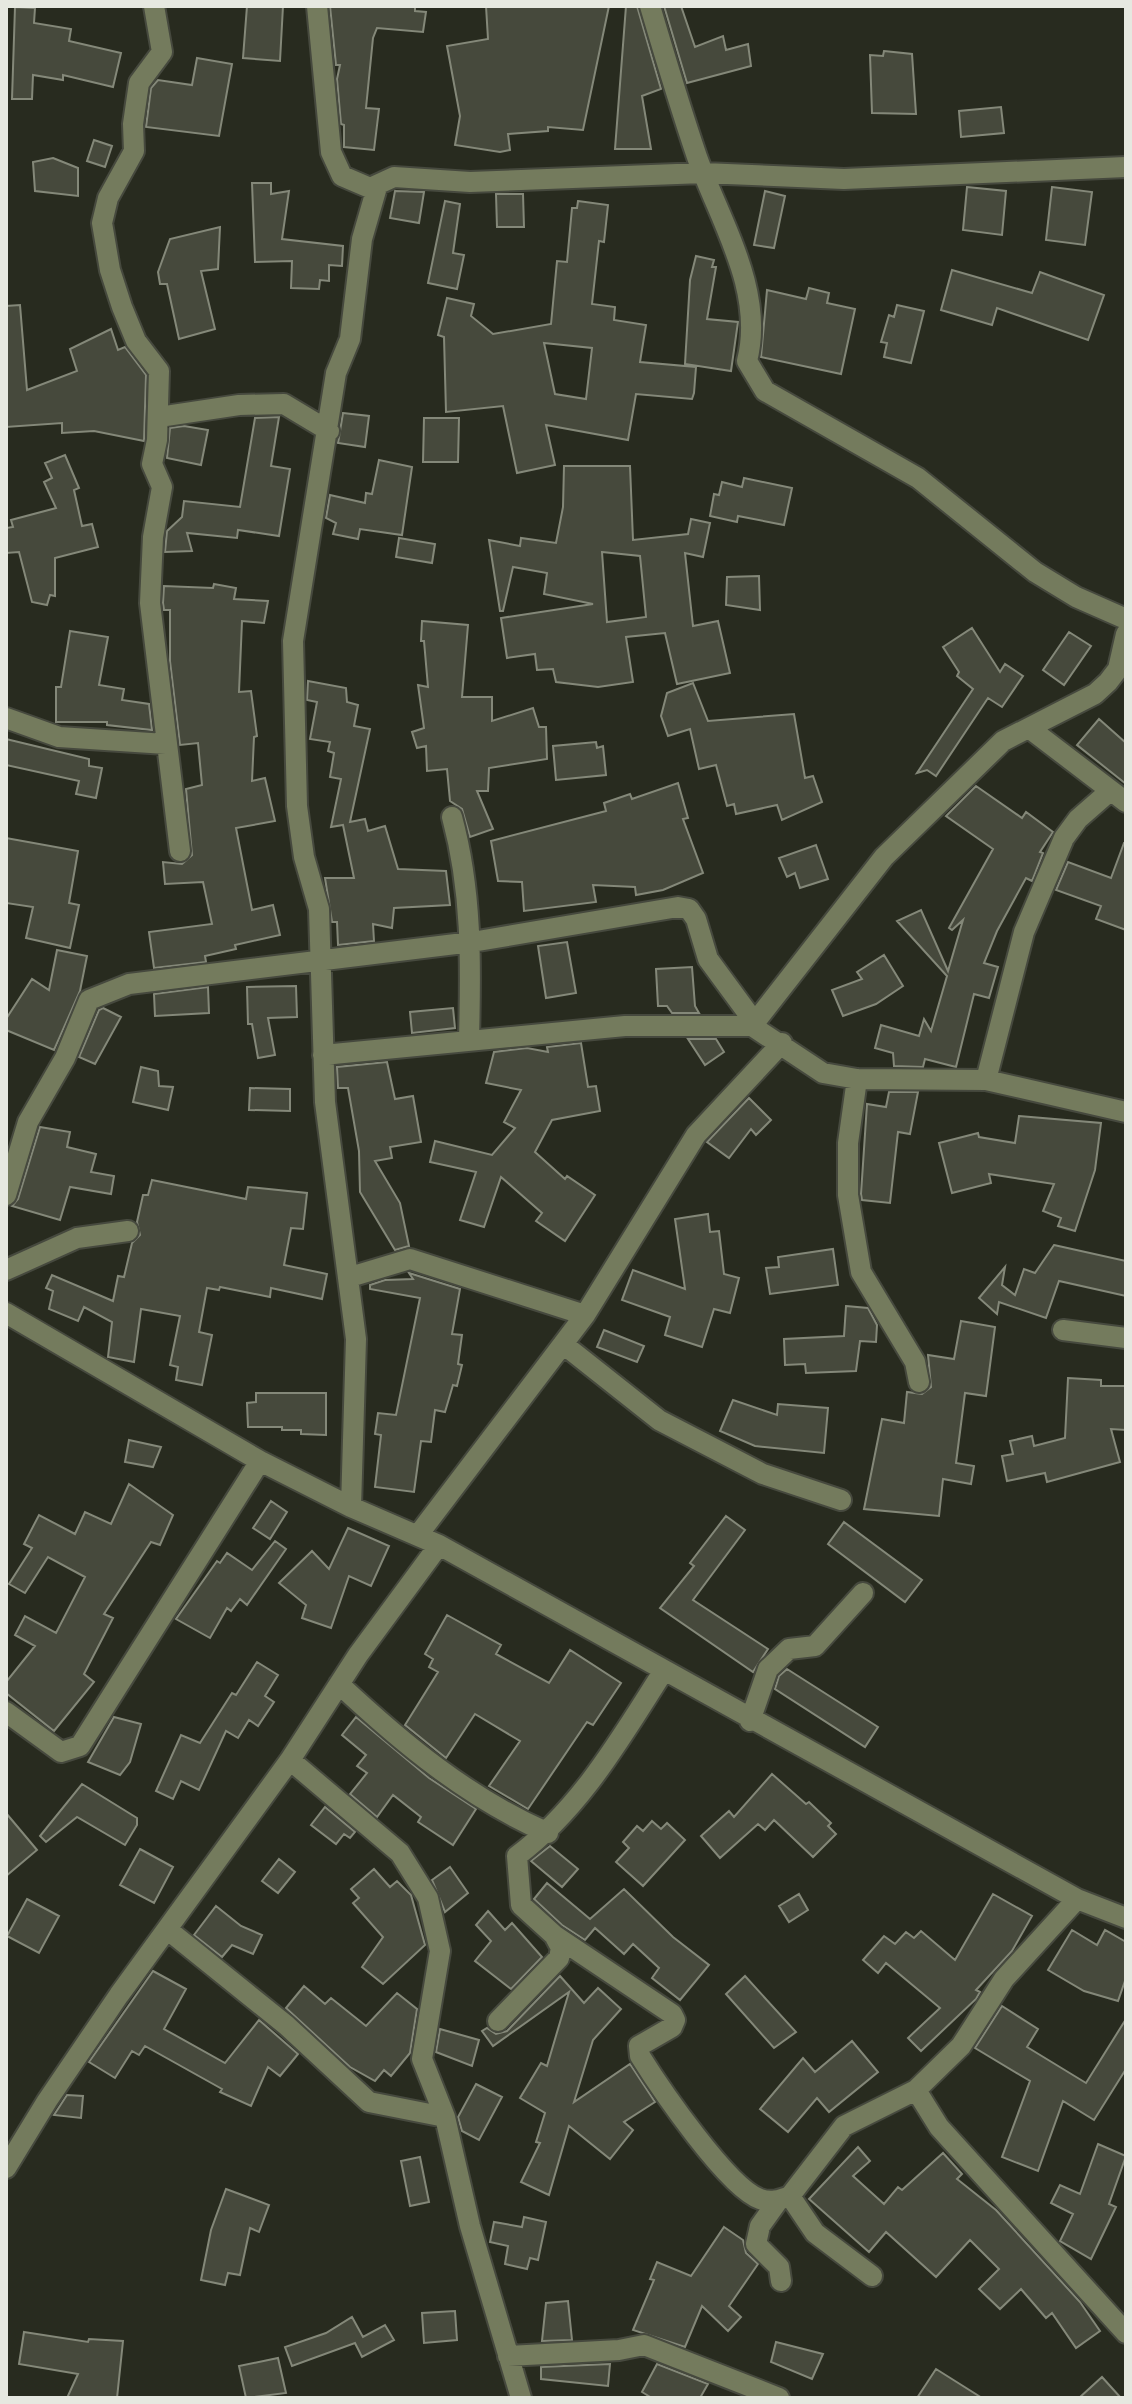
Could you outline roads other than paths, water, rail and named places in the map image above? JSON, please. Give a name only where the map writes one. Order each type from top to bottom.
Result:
[{"type":"street","points":[[154,6],[162,52],[139,83],[133,124],[134,151],[108,198],[102,223],[110,270],[122,307],[136,341],[159,371],[159,417],[152,464],[162,487],[153,537],[150,603],[180,851]]},
{"type":"street","points":[[317,6],[331,152],[342,176],[354,183],[377,187],[394,177],[470,182],[703,173],[844,179],[1126,167]]},
{"type":"street","points":[[650,6],[703,173],[743,271],[753,337],[747,361],[765,391],[918,478],[1035,572],[1076,597],[1126,619]]},
{"type":"street","points":[[351,1507],[356,1339],[325,1102],[319,909],[304,857],[297,806],[293,641],[336,373],[350,339],[362,239],[377,187]]},
{"type":"street","points":[[159,417],[239,405],[284,404],[329,431]]},
{"type":"street","points":[[753,1024],[884,857],[1003,741],[1095,694],[1118,669],[1126,634]]},
{"type":"street","points":[[6,718],[59,737],[166,744]]},
{"type":"street","points":[[986,1080],[1024,932],[1064,838],[1078,819],[1118,797],[1029,728]]},
{"type":"street","points":[[452,817],[464,862],[472,942],[469,1039]]},
{"type":"street","points":[[6,1195],[28,1122],[65,1058],[89,1000],[129,984],[472,942],[654,909],[689,909],[696,919],[708,959],[753,1024],[823,1073],[857,1079],[986,1080],[1126,1112]]},
{"type":"street","points":[[323,1055],[625,1026],[753,1024]]},
{"type":"street","points":[[418,1535],[585,1315],[696,1135],[782,1043]]},
{"type":"street","points":[[857,1079],[848,1143],[848,1195],[861,1272],[915,1362],[919,1382]]},
{"type":"street","points":[[6,1270],[77,1238],[128,1231]]},
{"type":"street","points":[[350,1277],[410,1259],[585,1315]]},
{"type":"street","points":[[6,1313],[260,1461],[351,1507],[439,1545],[750,1721],[1077,1899],[1126,1918]]},
{"type":"street","points":[[1063,1330],[1126,1338]]},
{"type":"street","points":[[563,1344],[659,1420],[763,1474],[841,1500]]},
{"type":"street","points":[[6,1712],[61,1752],[80,1746],[260,1461]]},
{"type":"street","points":[[6,2168],[47,2101],[439,1545]]},
{"type":"street","points":[[750,1721],[768,1669],[789,1649],[815,1646],[863,1593]]},
{"type":"street","points":[[663,1672],[591,1782],[548,1833],[517,1856],[518,1893],[521,1905],[554,1935],[672,2014],[675,2020],[672,2027],[639,2046],[640,2056],[735,2184],[762,2201],[784,2198]]},
{"type":"street","points":[[339,1684],[407,1747],[513,1817],[548,1833]]},
{"type":"street","points":[[290,1760],[400,1853],[428,1898],[440,1951],[422,2059],[445,2117],[470,2226],[521,2398]]},
{"type":"street","points":[[781,2281],[779,2267],[756,2244],[760,2226],[844,2126],[916,2090],[961,2046],[1004,1979],[1077,1899]]},
{"type":"street","points":[[168,1930],[286,2025],[369,2102],[445,2117]]},
{"type":"street","points":[[498,2021],[559,1958],[561,1948],[554,1935]]},
{"type":"street","points":[[916,2090],[947,2137],[1126,2333]]},
{"type":"street","points":[[784,2198],[815,2233],[872,2276]]},
{"type":"street","points":[[508,2356],[644,2345],[774,2397]]}]
